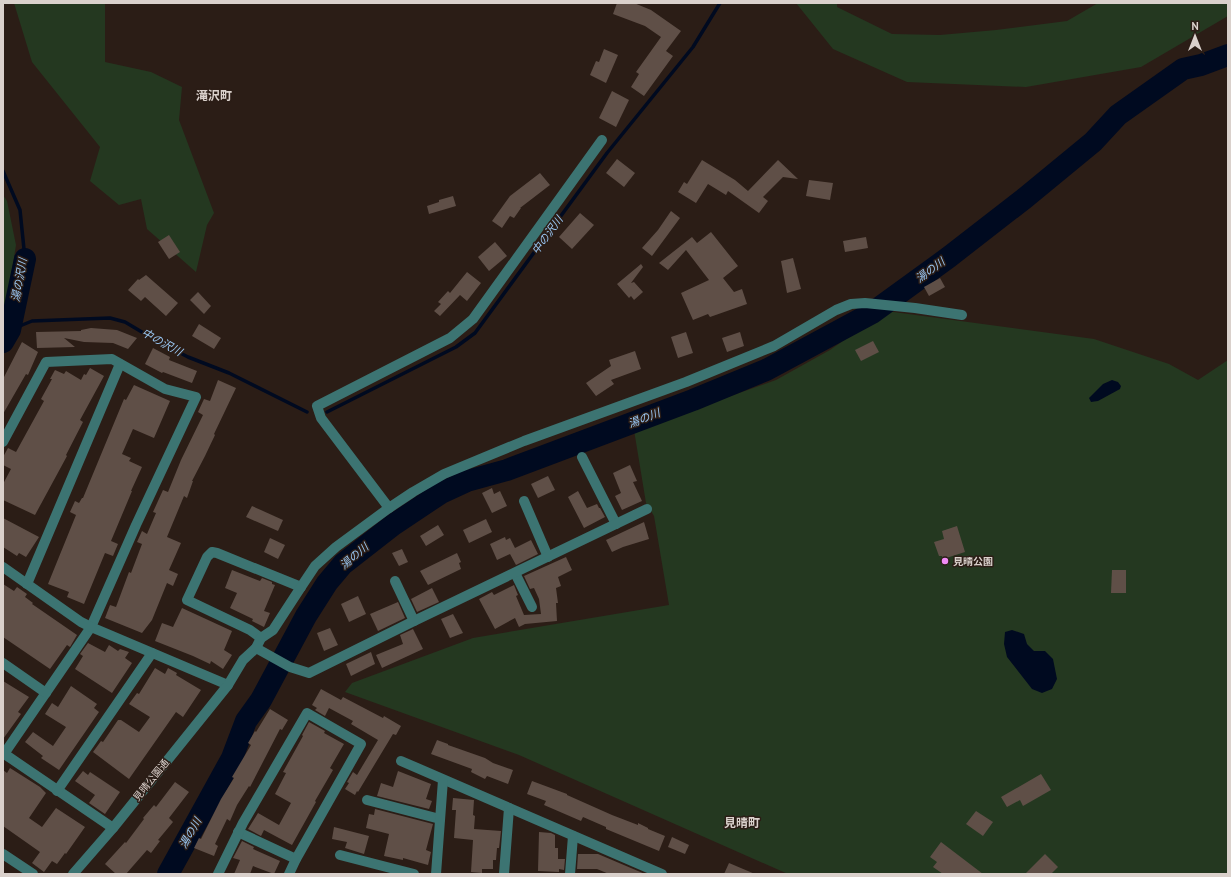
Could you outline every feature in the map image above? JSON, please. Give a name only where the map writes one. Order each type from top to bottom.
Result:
[{"type":"street","points":[[389,508],[321,418],[317,406],[450,338],[473,319],[602,140]]},
{"type":"street","points":[[301,587],[212,552],[207,557],[187,600],[250,630],[261,638],[273,630],[315,566],[336,547],[413,492],[451,471],[524,441],[686,382],[774,346],[836,310],[851,304],[865,303],[962,315]]},
{"type":"street","points":[[3,442],[46,362],[112,359],[165,389],[196,397],[136,525],[91,627],[4,753],[57,791],[113,828]]},
{"type":"street","points":[[27,584],[120,364]]},
{"type":"street","points":[[582,457],[616,524]]},
{"type":"street","points":[[524,501],[548,557]]},
{"type":"street","points":[[256,648],[290,668],[309,673],[647,509]]},
{"type":"street","points":[[3,567],[81,622],[228,685]]},
{"type":"street","points":[[515,573],[532,607]]},
{"type":"street","points":[[394,581],[414,621]]},
{"type":"street","name":"見晴公園通","points":[[74,874],[228,685],[243,660],[256,648],[261,638]]},
{"type":"street","points":[[57,791],[152,653]]},
{"type":"street","points":[[3,663],[46,693]]},
{"type":"street","points":[[218,874],[238,832],[307,713],[361,744],[289,874]]},
{"type":"street","points":[[401,761],[662,874]]},
{"type":"street","points":[[436,874],[443,780]]},
{"type":"street","points":[[367,800],[440,819]]},
{"type":"street","points":[[504,874],[509,808]]},
{"type":"street","points":[[238,832],[296,859]]},
{"type":"street","points":[[570,874],[573,836]]},
{"type":"street","points":[[3,854],[33,874]]},
{"type":"street","points":[[340,855],[414,874]]},
{"type":"street","points":[[636,863],[636,874]]},
{"type":"green space","points":[[14,3],[105,3],[105,62],[151,72],[182,87],[179,120],[214,213],[207,225],[196,272],[147,229],[141,199],[119,205],[90,181],[100,147],[32,62]]},
{"type":"green space","points":[[796,3],[837,3],[837,7],[892,34],[940,35],[1067,21],[1098,3],[1228,3],[1228,16],[1141,67],[1026,87],[907,82],[833,49]]},
{"type":"green space","points":[[3,195],[7,201],[16,245],[7,301],[3,310]]},
{"type":"green space","name":"見晴公園","points":[[886,311],[1094,339],[1169,364],[1198,380],[1228,360],[1228,874],[788,874],[519,755],[345,692],[352,683],[473,638],[669,605],[654,516],[646,503],[634,430],[776,380],[830,350]]},
{"type":"water","points":[[1112,380],[1118,382],[1121,386],[1120,389],[1098,401],[1091,402],[1089,398],[1103,384]]},
{"type":"water","points":[[1012,630],[1024,634],[1027,644],[1034,651],[1045,651],[1053,659],[1057,679],[1052,689],[1042,693],[1032,689],[1007,657],[1004,644],[1005,632]]},
{"type":"building","points":[[617,3],[634,3],[651,10],[681,31],[666,51],[673,56],[644,96],[631,87],[639,74],[636,72],[661,37],[645,26],[613,14]]},
{"type":"building","points":[[604,49],[618,55],[606,83],[590,75],[596,61],[599,62]]},
{"type":"building","points":[[612,91],[629,100],[616,127],[599,118]]},
{"type":"building","points":[[617,159],[635,173],[624,187],[606,173]]},
{"type":"building","points":[[702,160],[735,180],[748,191],[778,160],[798,179],[783,177],[763,197],[768,201],[759,213],[728,191],[726,195],[708,184],[696,203],[678,192],[684,182],[687,184]]},
{"type":"building","points":[[540,173],[550,185],[520,208],[514,218],[510,216],[502,228],[492,221],[510,196]]},
{"type":"building","points":[[809,180],[833,183],[830,200],[806,196]]},
{"type":"building","points":[[453,196],[456,206],[429,214],[427,206],[439,202],[439,200]]},
{"type":"building","points":[[671,211],[680,218],[652,256],[642,248],[658,230]]},
{"type":"building","points":[[580,213],[594,225],[572,249],[559,237]]},
{"type":"building","points":[[711,232],[738,266],[723,278],[734,292],[742,289],[747,304],[710,317],[708,314],[693,320],[681,293],[709,280],[686,250],[668,270],[659,263],[692,237],[697,243]]},
{"type":"building","points":[[169,235],[180,252],[169,259],[158,242]]},
{"type":"building","points":[[866,237],[868,248],[845,252],[843,241]]},
{"type":"building","points":[[495,242],[507,256],[489,271],[478,257]]},
{"type":"building","points":[[793,258],[801,289],[787,293],[781,261]]},
{"type":"building","points":[[641,264],[643,267],[631,283],[634,282],[643,292],[634,300],[631,296],[629,298],[617,284]]},
{"type":"building","points":[[467,272],[481,283],[467,301],[460,295],[440,316],[434,311],[441,304],[438,302],[448,291],[450,293]]},
{"type":"building","points":[[146,275],[178,303],[166,316],[145,297],[141,301],[128,290],[138,279],[139,280]]},
{"type":"building","points":[[940,278],[945,287],[929,296],[924,287]]},
{"type":"building","points":[[198,292],[211,306],[204,314],[190,300]]},
{"type":"building","points":[[199,324],[221,338],[214,349],[192,336]]},
{"type":"building","points":[[91,328],[117,330],[137,338],[128,349],[113,343],[84,342],[64,338],[75,347],[37,348],[36,332],[81,331]]},
{"type":"building","points":[[686,332],[693,353],[678,358],[671,337]]},
{"type":"building","points":[[740,332],[744,346],[727,352],[722,338]]},
{"type":"building","points":[[873,341],[879,352],[861,361],[855,350]]},
{"type":"building","points":[[22,342],[38,352],[28,375],[26,374],[3,414],[3,379]]},
{"type":"building","points":[[153,348],[170,357],[169,360],[197,371],[192,383],[163,372],[162,373],[145,364]]},
{"type":"building","points":[[635,351],[641,369],[611,380],[614,384],[596,396],[586,383],[611,366],[609,360]]},
{"type":"building","points":[[90,368],[104,376],[80,420],[83,422],[66,455],[67,456],[35,515],[3,500],[3,484],[11,469],[3,465],[3,457],[8,448],[16,452],[44,401],[41,399],[52,379],[50,379],[55,370],[64,374],[66,371],[81,380]]},
{"type":"building","points":[[218,380],[236,388],[192,481],[187,498],[184,496],[167,537],[181,543],[169,570],[178,574],[173,586],[167,583],[152,620],[142,633],[105,618],[110,605],[116,607],[129,572],[131,573],[142,544],[137,542],[142,531],[147,534],[156,513],[153,512],[163,490],[168,492],[181,460],[203,415],[198,412],[204,399],[210,401]]},
{"type":"building","points":[[134,385],[170,401],[154,438],[133,429],[122,454],[131,458],[129,461],[142,467],[111,541],[118,544],[113,556],[105,553],[84,604],[67,597],[69,592],[48,584],[76,515],[70,512],[75,501],[79,503],[83,498],[124,399],[126,400]]},
{"type":"building","points":[[630,465],[637,481],[633,482],[642,501],[622,510],[615,496],[621,493],[613,473]]},
{"type":"building","points":[[548,476],[555,490],[538,498],[531,484]]},
{"type":"building","points":[[492,488],[494,494],[500,491],[507,506],[492,513],[482,493]]},
{"type":"building","points":[[578,491],[587,508],[597,504],[605,517],[584,528],[568,497]]},
{"type":"building","points":[[252,506],[283,520],[278,531],[246,517]]},
{"type":"building","points":[[3,518],[39,537],[26,557],[19,553],[17,556],[3,547]]},
{"type":"building","points":[[486,519],[492,532],[469,543],[463,530]]},
{"type":"building","points":[[644,522],[649,539],[612,552],[606,540]]},
{"type":"building","points":[[438,525],[444,535],[426,546],[420,536]]},
{"type":"building","points":[[957,526],[965,552],[943,559],[942,556],[939,556],[934,542],[944,539],[942,531]]},
{"type":"building","points":[[505,537],[506,540],[510,538],[515,548],[531,540],[538,554],[516,565],[510,554],[497,560],[490,544]]},
{"type":"building","points":[[270,538],[285,545],[278,559],[264,552]]},
{"type":"building","points":[[402,549],[408,562],[399,566],[392,553]]},
{"type":"building","points":[[457,553],[461,562],[459,563],[461,569],[428,585],[420,571]]},
{"type":"building","points":[[566,557],[572,570],[558,577],[561,586],[556,588],[558,603],[556,603],[557,621],[525,624],[519,627],[515,618],[495,629],[479,599],[492,592],[494,595],[514,585],[518,595],[516,596],[524,615],[541,614],[539,599],[534,588],[530,589],[524,576]]},
{"type":"building","points":[[232,570],[260,581],[262,578],[272,582],[272,584],[275,585],[264,611],[270,613],[264,627],[252,621],[253,619],[230,608],[237,593],[225,588]]},
{"type":"building","points":[[1112,570],[1126,570],[1126,593],[1111,593]]},
{"type":"building","points":[[3,584],[14,591],[17,587],[27,594],[25,597],[33,603],[32,604],[77,635],[70,647],[67,645],[50,669],[3,637]]},
{"type":"building","points":[[432,588],[439,602],[417,612],[411,599]]},
{"type":"building","points":[[358,596],[366,614],[349,622],[341,604]]},
{"type":"building","points":[[398,602],[405,618],[378,631],[370,614]]},
{"type":"building","points":[[182,608],[232,631],[224,650],[232,655],[223,669],[211,661],[210,664],[155,641],[162,623],[173,627]]},
{"type":"building","points":[[453,614],[463,633],[450,638],[441,619]]},
{"type":"building","points":[[330,628],[338,645],[324,651],[317,633]]},
{"type":"building","points":[[413,629],[423,649],[382,668],[376,655],[403,644],[400,635]]},
{"type":"building","points":[[88,643],[105,652],[109,645],[118,651],[120,649],[129,652],[125,658],[132,663],[112,693],[75,669],[83,656],[80,654]]},
{"type":"building","points":[[371,652],[375,664],[351,676],[346,664]]},
{"type":"building","points":[[155,668],[165,674],[168,668],[177,673],[176,675],[201,690],[183,717],[176,712],[129,779],[93,752],[101,741],[103,742],[118,720],[121,720],[139,732],[150,717],[129,704],[137,693],[139,694]]},
{"type":"building","points":[[3,681],[29,697],[18,712],[21,714],[3,739]]},
{"type":"building","points":[[71,686],[97,704],[94,708],[99,712],[59,770],[41,758],[43,756],[25,742],[33,732],[53,746],[66,727],[45,714],[52,703],[58,707]]},
{"type":"building","points":[[321,689],[341,700],[343,697],[383,718],[384,716],[401,726],[396,735],[393,734],[355,795],[345,789],[349,783],[347,782],[353,772],[357,775],[378,740],[351,724],[353,721],[329,708],[325,716],[315,710],[317,708],[312,705]]},
{"type":"building","points":[[270,709],[288,720],[282,730],[280,729],[250,787],[249,786],[237,805],[230,821],[227,819],[215,844],[218,846],[214,856],[194,848],[199,838],[201,839],[221,799],[234,778],[232,777],[251,745],[248,743]]},
{"type":"building","points":[[309,722],[325,731],[324,733],[344,744],[330,768],[333,770],[292,845],[264,830],[261,836],[248,829],[258,813],[279,825],[291,803],[275,794],[286,773],[283,772]]},
{"type":"building","points":[[437,740],[513,770],[508,784],[487,776],[485,779],[471,772],[472,769],[431,754]]},
{"type":"building","points":[[10,768],[40,787],[46,793],[29,818],[42,827],[56,808],[85,827],[57,864],[52,861],[44,872],[32,863],[40,852],[3,826],[3,770],[7,773]]},
{"type":"building","points":[[83,771],[88,775],[90,772],[120,792],[105,814],[89,803],[95,795],[75,781]]},
{"type":"building","points":[[398,771],[431,784],[426,799],[432,801],[429,809],[377,796],[381,783],[393,787]]},
{"type":"building","points":[[1041,774],[1051,790],[1023,806],[1020,800],[1007,807],[1001,797]]},
{"type":"building","points":[[532,781],[567,794],[612,815],[638,825],[638,823],[665,836],[659,851],[606,829],[606,827],[583,817],[581,821],[544,805],[546,801],[527,794]]},
{"type":"building","points":[[175,782],[189,792],[169,818],[173,822],[158,840],[160,841],[151,853],[147,850],[126,874],[116,874],[105,864],[125,842],[126,843],[144,819],[143,818],[154,805],[156,807]]},
{"type":"building","points":[[453,798],[474,800],[474,829],[501,831],[496,860],[493,860],[493,869],[482,869],[482,873],[471,872],[473,840],[454,838],[456,810],[452,810]]},
{"type":"building","points":[[375,809],[433,824],[426,850],[431,852],[428,865],[403,858],[403,860],[384,856],[389,834],[366,828],[369,814],[374,815]]},
{"type":"building","points":[[976,811],[993,822],[983,836],[966,824]]},
{"type":"building","points":[[334,827],[369,836],[364,854],[345,848],[347,842],[332,839]]},
{"type":"building","points":[[539,832],[551,833],[555,835],[555,848],[558,848],[558,859],[565,859],[564,870],[559,869],[559,872],[538,871]]},
{"type":"building","points":[[672,837],[689,845],[685,854],[668,847]]},
{"type":"building","points":[[242,841],[254,847],[253,849],[280,861],[274,874],[253,866],[250,874],[234,874],[240,860],[233,858]]},
{"type":"building","points":[[941,842],[983,874],[943,874],[933,867],[937,862],[930,857]]},
{"type":"building","points":[[578,854],[598,854],[645,874],[609,874],[597,869],[577,869]]},
{"type":"building","points":[[1045,854],[1058,867],[1051,874],[1025,874]]},
{"type":"building","points":[[729,863],[755,874],[724,874]]},
{"type":"waterway","name":"中の沢川","points":[[327,412],[456,347],[475,333],[607,153],[693,47],[720,3]]},
{"type":"waterway","name":"湯の川","points":[[168,874],[232,758],[246,721],[261,700],[306,616],[327,583],[343,564],[393,525],[441,493],[467,481],[507,470],[693,400],[766,370],[872,313],[949,257],[1025,198],[1093,142],[1118,115],[1183,69],[1201,65],[1228,55]]},
{"type":"waterway","name":"湯の沢川","points":[[3,171],[20,210],[25,259]]},
{"type":"waterway","name":"湯の沢川","points":[[3,342],[10,330],[25,259]]},
{"type":"waterway","name":"中の沢川","points":[[10,330],[32,321],[110,318],[125,322],[188,357],[229,373],[307,412]]},
{"type":"place","name":"見晴公園","points":[[945,561]]},
{"type":"district","name":"滝沢町","points":[[214,95]]},
{"type":"district","name":"見晴町","points":[[742,822]]}]
